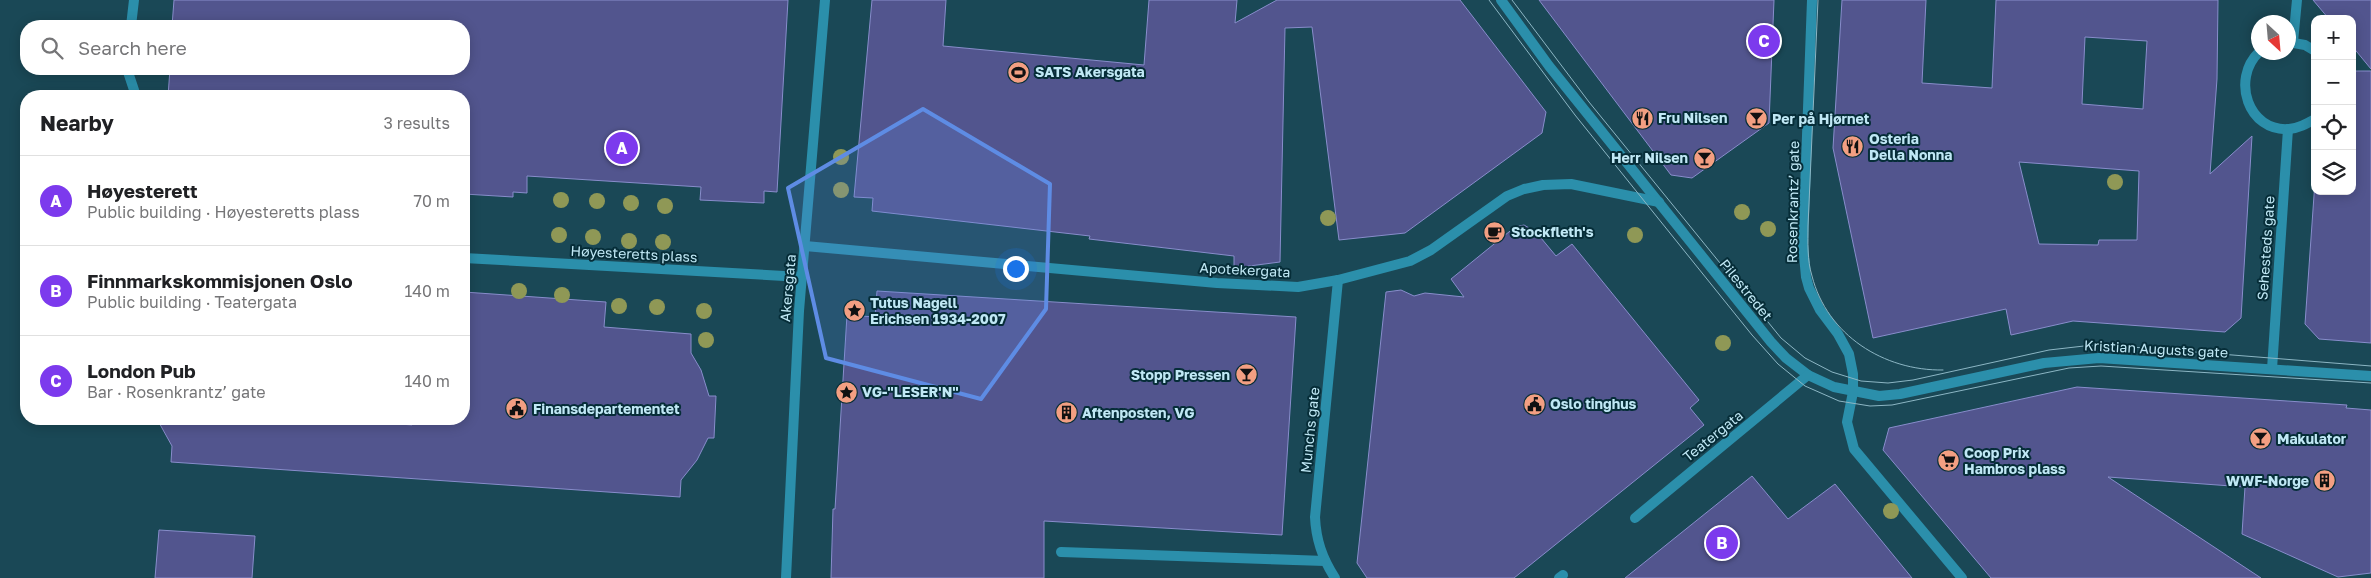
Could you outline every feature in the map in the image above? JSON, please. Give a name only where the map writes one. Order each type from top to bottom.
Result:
[{"type":"street","points":[[132,20],[134,0]]},
{"type":"street","name":"Akersgata","points":[[786,578],[802,277],[824,0]]},
{"type":"street","name":"Pilestredet","points":[[1501,0],[1549,66],[1771,342],[1786,358],[1808,375],[1853,392]]},
{"type":"street","name":"Rosenkrantz’ gate","points":[[1812,0],[1804,263],[1814,299],[1849,354],[1853,374],[1853,392]]},
{"type":"street","points":[[2296,15],[2298,0]]},
{"type":"street","points":[[2296,44],[2311,50]]},
{"type":"street","points":[[2252,60],[2246,72],[2246,98],[2253,111],[2263,121],[2278,128],[2288,129],[2303,126],[2311,121]]},
{"type":"street","points":[[128,75],[134,90]]},
{"type":"street","name":"Sehesteds gate","points":[[2272,369],[2288,129]]},
{"type":"street","name":"Apotekergata","points":[[805,246],[1268,287],[1298,287],[1338,280],[1410,261],[1431,250],[1507,196],[1524,188],[1571,184],[1659,202]]},
{"type":"street","name":"Høyesteretts plass","points":[[470,258],[802,277]]},
{"type":"street","name":"Munchs gate","points":[[1335,578],[1325,560],[1316,536],[1315,517],[1338,280]]},
{"type":"street","name":"Kristian Augusts gate","points":[[1853,392],[1879,396],[1900,394],[2070,359],[2100,358],[2371,376]]},
{"type":"street","name":"Teatergata","points":[[1635,518],[1808,375]]},
{"type":"street","points":[[1853,392],[1847,422],[1854,449],[1962,578]]},
{"type":"street","points":[[1061,552],[1325,560]]},
{"type":"highlighted area","points":[[923,109],[1050,184],[1046,309],[981,399],[826,358],[788,188]]},
{"type":"building","points":[[174,0],[788,0],[777,192],[764,191],[764,203],[700,200],[701,187],[527,176],[527,193],[513,192],[513,197],[470,194],[470,90],[168,90],[170,75],[470,75],[470,20],[172,20]]},
{"type":"building","points":[[872,0],[946,0],[943,46],[1144,65],[1149,0],[1237,0],[1235,23],[1277,0],[1460,0],[1546,112],[1542,133],[1405,233],[1339,240],[1312,27],[1285,28],[1280,262],[1234,268],[1234,256],[1089,239],[1090,236],[872,211],[873,198],[854,197]]},
{"type":"building","points":[[1539,0],[1774,0],[1769,123],[1692,178],[1671,175]]},
{"type":"building","points":[[1842,0],[1926,0],[1922,83],[1992,88],[1996,0],[2218,0],[2217,79],[2210,174],[2252,136],[2241,318],[2225,332],[2073,321],[2011,335],[2006,309],[1873,338],[1833,148]],"holes":[[[2085,37],[2147,41],[2143,109],[2082,104]],[[2019,162],[2139,171],[2137,240],[2099,240],[2098,245],[2039,244]]]},
{"type":"building","points":[[2313,0],[2371,0],[2371,69],[2356,51],[2356,15],[2326,15]]},
{"type":"building","points":[[2356,71],[2371,71],[2371,343],[2319,339],[2305,324],[2314,195],[2356,195]]},
{"type":"building","name":"Oslo tinghus","points":[[1524,225],[1536,232],[1556,256],[1572,244],[1699,400],[1690,408],[1704,425],[1514,578],[1367,578],[1357,563],[1386,292],[1401,290],[1414,296],[1425,293],[1464,297],[1451,279],[1515,227]]},
{"type":"building","name":"Aftenposten, VG","points":[[877,291],[1296,317],[1282,535],[1044,521],[1044,578],[831,578],[833,509],[835,509],[847,315],[875,317]]},
{"type":"building","name":"Finansdepartementet","points":[[470,292],[606,302],[604,327],[691,334],[691,353],[701,370],[709,396],[716,396],[714,438],[708,438],[697,460],[681,480],[680,497],[171,462],[172,446],[160,425],[470,425]]},
{"type":"building","points":[[2077,387],[2347,405],[2346,408],[2371,410],[2371,573],[2338,577],[2242,534],[2245,487],[2108,477],[2261,578],[1991,578],[1883,450],[1889,428]]},
{"type":"building","points":[[1752,476],[1788,519],[1835,484],[1912,578],[1625,578]]},
{"type":"building","points":[[159,530],[255,536],[252,578],[155,578]]},
{"type":"tram line","points":[[1489,0],[1575,115],[1752,335],[1778,364],[1805,386],[1839,401],[1870,406],[1892,405],[2069,368],[2101,366],[2371,383]]},
{"type":"tram line","points":[[1512,0],[1589,102],[1781,338],[1805,358],[1832,372],[1861,381],[1888,383],[1913,380],[2049,350],[2084,346],[2119,346],[2371,366]]},
{"type":"tram line","points":[[1818,0],[1808,226],[1810,270],[1812,276],[1830,316],[1844,332],[1861,346],[1900,364],[1921,369],[1943,370]]},
{"type":"place","name":"London Pub","points":[[1764,41]]},
{"type":"place","name":"SATS Akersgata","points":[[1019,72]]},
{"type":"place","name":"Fru Nilsen","points":[[1642,118]]},
{"type":"place","name":"Per på Hjørnet","points":[[1756,119]]},
{"type":"place","name":"Osteria Della Nonna","points":[[1853,147]]},
{"type":"place","name":"Høyesterett","points":[[622,148]]},
{"type":"place","name":"Herr Nilsen","points":[[1704,158]]},
{"type":"place","name":"Stockfleth's","points":[[1495,232]]},
{"type":"place","name":"Tutus Nagell Erichsen 1934-2007","points":[[854,311]]},
{"type":"place","name":"Stopp Pressen","points":[[1246,375]]},
{"type":"place","name":"VG-\"LESER'N\"","points":[[846,392]]},
{"type":"place","name":"Oslo tinghus","points":[[1534,404]]},
{"type":"place","name":"Finansdepartementet","points":[[517,409]]},
{"type":"place","name":"Aftenposten, VG","points":[[1066,413]]},
{"type":"place","name":"Makulator","points":[[2261,439]]},
{"type":"place","name":"Coop Prix Hambros plass","points":[[1948,461]]},
{"type":"place","name":"WWF-Norge","points":[[2325,481]]},
{"type":"place","name":"Finnmarkskommisjonen Oslo","points":[[1722,543]]}]
